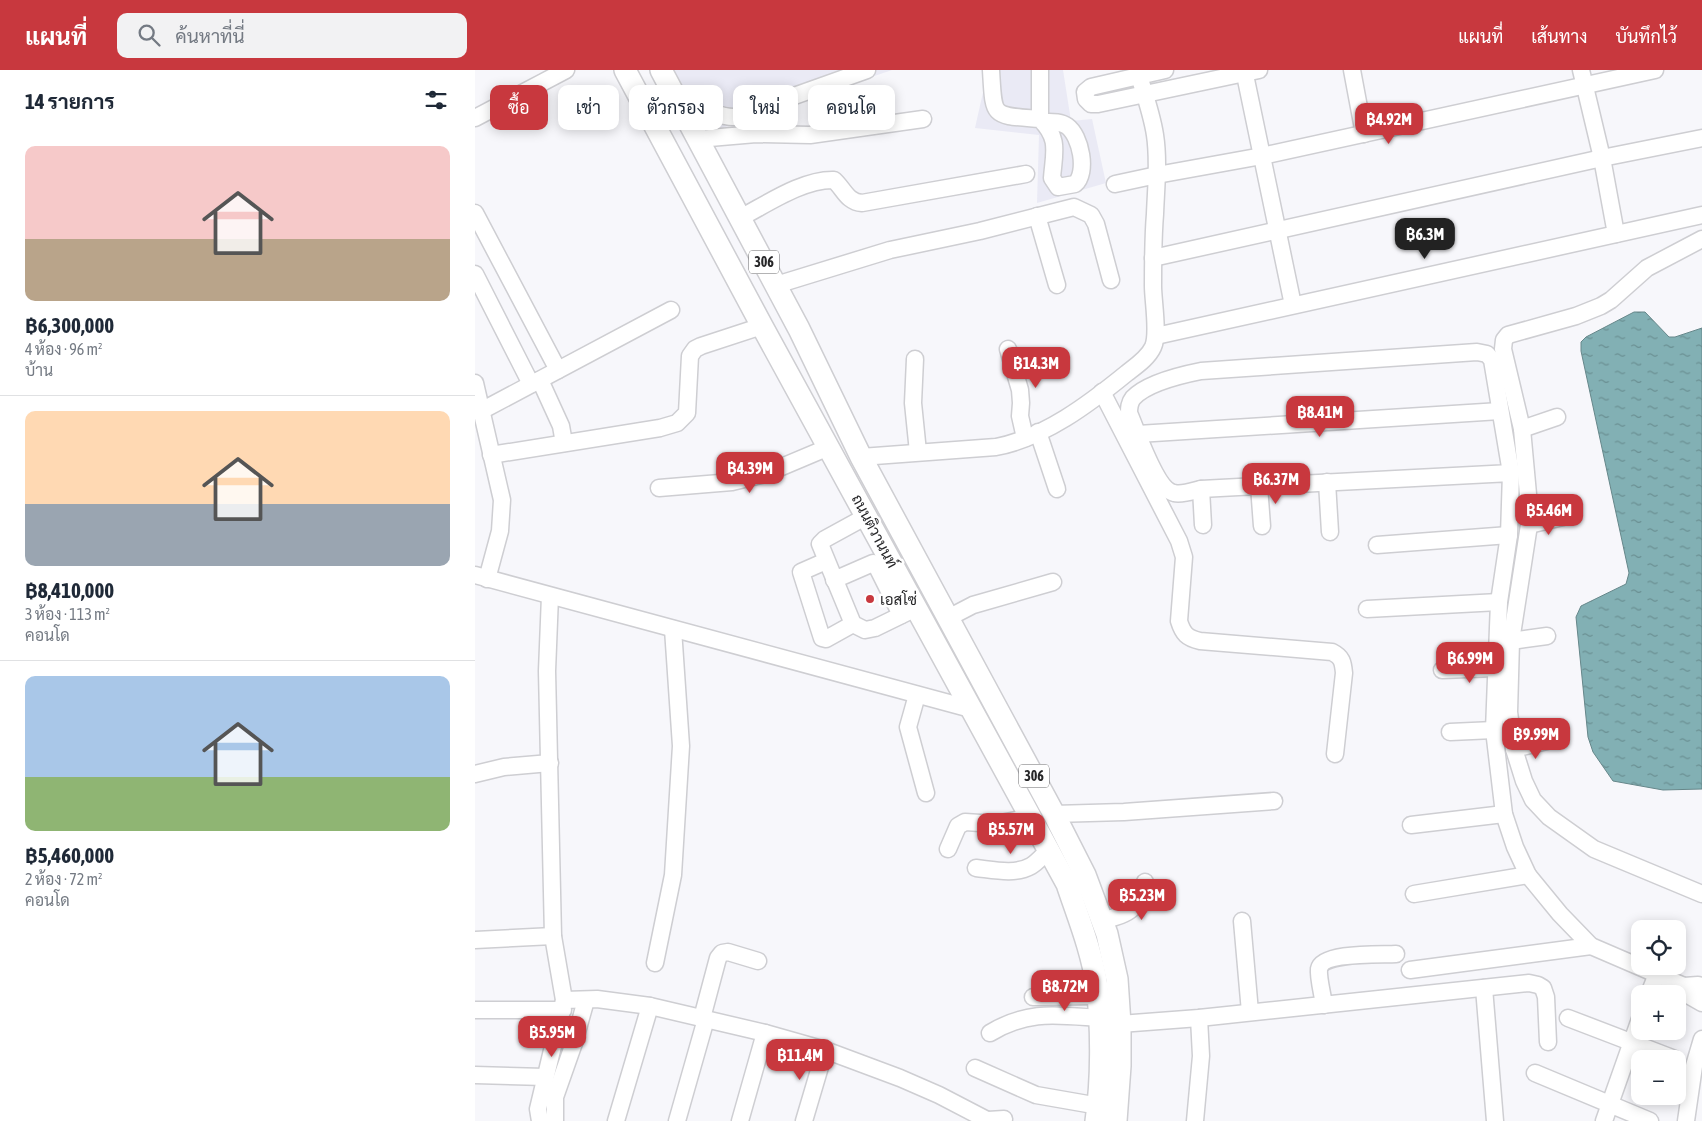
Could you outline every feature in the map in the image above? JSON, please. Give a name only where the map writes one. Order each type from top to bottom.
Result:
[{"type":"main road","name":"ถนนติวานนท์","points":[[625,70],[762,326],[867,516],[908,611],[971,709],[1067,884],[1087,942],[1097,986],[1100,1067],[1097,1114]]},
{"type":"main road","name":"306","points":[[645,70],[752,268],[861,457]]},
{"type":"main road","name":"ถนนติวานนท์","points":[[661,70],[669,85]]},
{"type":"main road","name":"ถนนติวานนท์","points":[[693,130],[776,285],[861,457],[1085,875],[1107,934],[1117,979],[1120,1066],[1116,1121]]},
{"type":"street","points":[[475,118],[566,70]]},
{"type":"street","points":[[723,117],[735,117],[867,70]]},
{"type":"street","points":[[991,70],[993,103],[996,110],[1007,116],[1041,121],[1040,70]]},
{"type":"street","points":[[1165,70],[1091,87],[1087,89],[1084,95],[1091,104],[1097,104],[1249,71],[1262,156],[1293,305]]},
{"type":"street","points":[[1352,70],[1364,134]]},
{"type":"street","points":[[1115,184],[1364,134],[1583,78],[1655,70]]},
{"type":"street","points":[[861,457],[996,447],[1013,444],[1069,415],[1146,358],[1153,347],[1156,336],[1153,306],[1153,258],[1157,175],[1155,135],[1139,76]]},
{"type":"street","points":[[1583,78],[1602,158],[1616,234]]},
{"type":"street","points":[[698,139],[756,134],[810,135],[923,119]]},
{"type":"street","points":[[1153,258],[1602,158],[1702,138]]},
{"type":"street","points":[[740,218],[798,187],[827,180],[834,180],[849,199],[862,204],[1026,174]]},
{"type":"street","points":[[776,285],[890,250],[980,231],[1074,206],[1091,215],[1096,224],[1111,280]]},
{"type":"street","points":[[475,213],[558,370]]},
{"type":"street","points":[[1156,336],[1702,215]]},
{"type":"street","points":[[1037,216],[1057,285]]},
{"type":"street","points":[[1702,239],[1647,268],[1611,300],[1601,306],[1576,316],[1508,335],[1504,340],[1503,349],[1522,429],[1529,505],[1529,525],[1511,641],[1509,712],[1514,749],[1524,781],[1533,800],[1549,817],[1594,849],[1702,894]]},
{"type":"street","points":[[475,274],[561,426],[564,443]]},
{"type":"street","points":[[481,411],[671,310]]},
{"type":"street","points":[[491,455],[660,428],[677,423],[687,413],[690,356],[692,352],[701,346],[762,326]]},
{"type":"street","points":[[1008,349],[1020,390],[1020,416],[1057,489]]},
{"type":"street","points":[[1511,472],[1201,489],[1176,494],[1167,490],[1155,474],[1129,414],[1129,406],[1133,398],[1145,390],[1179,375],[1201,371],[1477,352],[1487,354],[1491,360],[1511,472],[1509,535],[1499,602],[1494,730],[1504,814],[1515,847],[1528,875],[1560,914],[1591,946],[1631,963]]},
{"type":"street","points":[[915,359],[913,404],[918,452]]},
{"type":"street","points":[[475,383],[502,500],[500,531],[481,577],[971,709]]},
{"type":"street","points":[[1102,392],[1179,541],[1184,557],[1179,621],[1182,631],[1188,638],[1200,641],[1332,652],[1340,656],[1343,662],[1344,673],[1335,754]]},
{"type":"street","points":[[1138,434],[1500,410]]},
{"type":"street","points":[[1522,429],[1557,417]]},
{"type":"street","points":[[659,488],[732,482],[765,474],[829,447]]},
{"type":"street","points":[[1327,482],[1330,532]]},
{"type":"street","points":[[1259,486],[1262,526]]},
{"type":"street","points":[[1201,489],[1203,525]]},
{"type":"street","points":[[834,580],[873,563],[908,611],[875,628],[865,630],[853,624],[834,580],[821,547],[822,541],[867,516]]},
{"type":"street","points":[[1529,525],[1563,517]]},
{"type":"street","points":[[1377,545],[1509,535]]},
{"type":"street","points":[[826,561],[801,572],[822,638],[825,639],[853,624]]},
{"type":"street","points":[[948,618],[973,605],[1053,582]]},
{"type":"street","points":[[540,1121],[538,1109],[563,1005],[553,936],[547,671],[551,596]]},
{"type":"street","points":[[1367,609],[1499,602]]},
{"type":"street","points":[[655,964],[673,875],[681,746],[673,629]]},
{"type":"street","points":[[1511,641],[1547,636]]},
{"type":"street","points":[[1442,670],[1496,668]]},
{"type":"street","points":[[917,694],[907,728],[925,792]]},
{"type":"street","points":[[1450,732],[1494,730]]},
{"type":"street","points":[[1514,749],[1551,740]]},
{"type":"street","points":[[475,774],[504,767],[550,763]]},
{"type":"street","points":[[1054,814],[1124,812],[1273,801]]},
{"type":"street","points":[[1411,825],[1504,814]]},
{"type":"street","points":[[948,849],[958,826],[965,822],[996,824],[1031,817]]},
{"type":"street","points":[[976,868],[1010,871],[1022,870],[1033,865],[1049,850]]},
{"type":"street","points":[[1414,894],[1528,875]]},
{"type":"street","points":[[1102,920],[1127,912],[1135,906],[1145,882]]},
{"type":"street","points":[[1242,921],[1250,1012]]},
{"type":"street","points":[[475,940],[553,936]]},
{"type":"street","points":[[1410,970],[1591,946]]},
{"type":"street","points":[[677,1121],[718,958],[722,953],[728,952],[758,960]]},
{"type":"street","points":[[1324,1004],[1319,969],[1323,962],[1334,958],[1396,954]]},
{"type":"street","points":[[1659,975],[1682,985]]},
{"type":"street","points":[[1120,1024],[1199,1018],[1529,983],[1543,988],[1546,997],[1548,1042]]},
{"type":"street","points":[[1686,986],[1702,986]]},
{"type":"street","points":[[1484,988],[1495,1121]]},
{"type":"street","points":[[1686,992],[1687,995],[1702,1003]]},
{"type":"street","points":[[1033,997],[1097,996]]},
{"type":"street","points":[[475,1010],[563,1005],[597,999],[650,1006],[765,1033],[825,1050],[939,1094],[994,1120]]},
{"type":"street","points":[[555,1121],[555,1097],[587,1000]]},
{"type":"street","points":[[617,1121],[650,1006]]},
{"type":"street","points":[[990,1033],[1007,1023],[1039,1015],[1098,1018]]},
{"type":"street","points":[[1195,1121],[1201,1056],[1199,1018]]},
{"type":"street","points":[[1568,1018],[1651,1050]]},
{"type":"street","points":[[741,1121],[765,1033]]},
{"type":"street","points":[[1686,1121],[1694,1066],[1702,1039]]},
{"type":"street","points":[[1604,1121],[1631,1042]]},
{"type":"street","points":[[804,1121],[825,1050]]},
{"type":"street","points":[[975,1068],[1036,1094],[1097,1114]]},
{"type":"street","points":[[1535,1073],[1650,1121]]},
{"type":"street","points":[[475,1075],[545,1077]]},
{"type":"shaded area","points":[[668,70],[892,70],[848,85],[808,85],[808,99],[798,102],[798,85],[733,85],[733,124],[723,128],[723,85],[676,85]]},
{"type":"shaded area","points":[[988,70],[1063,70],[1071,121],[1092,119],[1106,183],[1037,203],[1039,135],[975,128]]},
{"type":"shaded area","points":[[699,130],[717,130],[702,135]]},
{"type":"water","points":[[1634,312],[1645,312],[1669,337],[1675,337],[1702,328],[1702,789],[1663,790],[1613,781],[1593,752],[1588,737],[1576,617],[1581,606],[1626,584],[1629,573],[1581,351],[1581,342],[1586,337]]},
{"type":"place","name":"เอสโซ่","points":[[870,599]]}]
